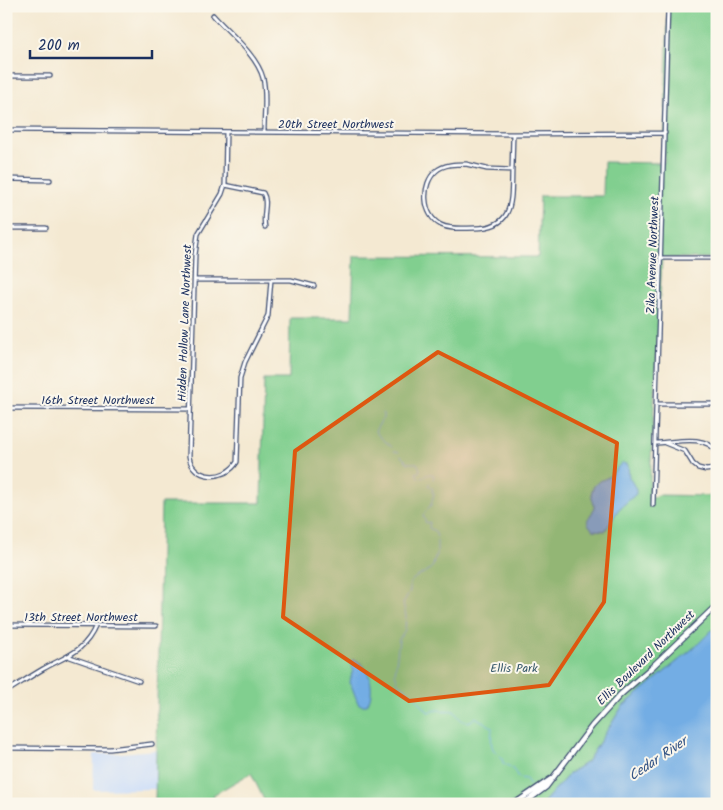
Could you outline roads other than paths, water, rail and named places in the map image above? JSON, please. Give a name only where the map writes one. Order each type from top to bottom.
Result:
[{"type":"street","name":"Zika Avenue Northwest","points":[[653,505],[662,258],[668,6]]},
{"type":"street","points":[[213,15],[252,58],[259,69],[264,85],[264,132]]},
{"type":"street","points":[[6,76],[50,76]]},
{"type":"street","name":"20th Street Northwest","points":[[6,130],[513,134],[665,133]]},
{"type":"street","name":"Hidden Hollow Lane Northwest","points":[[226,132],[225,185],[222,194],[198,234],[196,244],[190,463],[198,472],[214,475],[225,474],[237,462],[240,378],[245,362],[268,316],[271,280]]},
{"type":"street","points":[[512,170],[487,169],[466,164],[442,167],[436,171],[428,183],[426,198],[428,211],[435,220],[447,227],[481,228],[498,224],[507,214],[509,208],[512,170],[513,134]]},
{"type":"street","points":[[6,179],[50,180]]},
{"type":"street","points":[[225,185],[262,194],[266,202],[263,218],[265,227]]},
{"type":"street","points":[[6,228],[46,228]]},
{"type":"street","points":[[662,258],[717,258]]},
{"type":"street","points":[[194,280],[298,281],[314,286]]},
{"type":"street","points":[[657,404],[717,404]]},
{"type":"street","name":"16th Street Northwest","points":[[6,408],[190,409]]},
{"type":"street","points":[[655,443],[665,443],[674,440],[698,441],[708,445],[717,452]]},
{"type":"street","points":[[665,443],[685,450],[693,464],[698,468],[706,470],[714,469],[717,466]]},
{"type":"street","name":"Ellis Boulevard Northwest","points":[[523,804],[543,790],[606,709],[717,605]]},
{"type":"street","name":"13th Street Northwest","points":[[6,625],[156,626]]},
{"type":"street","points":[[6,692],[44,669],[70,657],[92,636],[96,625]]},
{"type":"street","points":[[70,657],[139,681]]},
{"type":"street","points":[[6,748],[110,749],[152,744]]},
{"type":"street","name":"Ellis Boulevard Northwest","points":[[514,804],[556,775]]},
{"type":"water","points":[[623,463],[628,465],[629,477],[636,489],[636,494],[619,509],[605,531],[593,530],[588,523],[588,518],[594,507],[591,495],[593,487]]},
{"type":"water","name":"Cedar River","points":[[717,625],[717,795],[713,798],[713,804],[542,804],[570,773],[587,762],[622,707],[696,646]]},
{"type":"water","points":[[354,659],[360,662],[368,672],[370,679],[371,693],[367,705],[358,703],[350,682],[353,669],[351,661]]},
{"type":"waterway","points":[[383,413],[383,418],[375,431],[392,447]]},
{"type":"waterway","points":[[394,451],[399,452]]},
{"type":"waterway","points":[[401,456],[408,463],[417,463],[420,469],[416,473],[418,477],[422,478],[430,474],[434,475],[433,479]]},
{"type":"waterway","points":[[430,483],[428,485],[433,489],[432,492],[434,493],[431,505],[423,515],[426,523],[430,522],[429,528],[435,531],[437,537]]},
{"type":"waterway","points":[[437,540],[437,555],[433,566],[410,582],[410,591],[403,603],[406,616],[405,630],[399,639],[395,673],[398,683],[411,692],[428,712],[437,710],[454,711],[465,722],[471,721],[475,717],[492,727],[491,741],[493,749],[500,756],[503,763],[512,768],[519,778],[526,779],[530,785]]},
{"type":"park label","name":"Ellis Park","points":[[514,668]]}]
